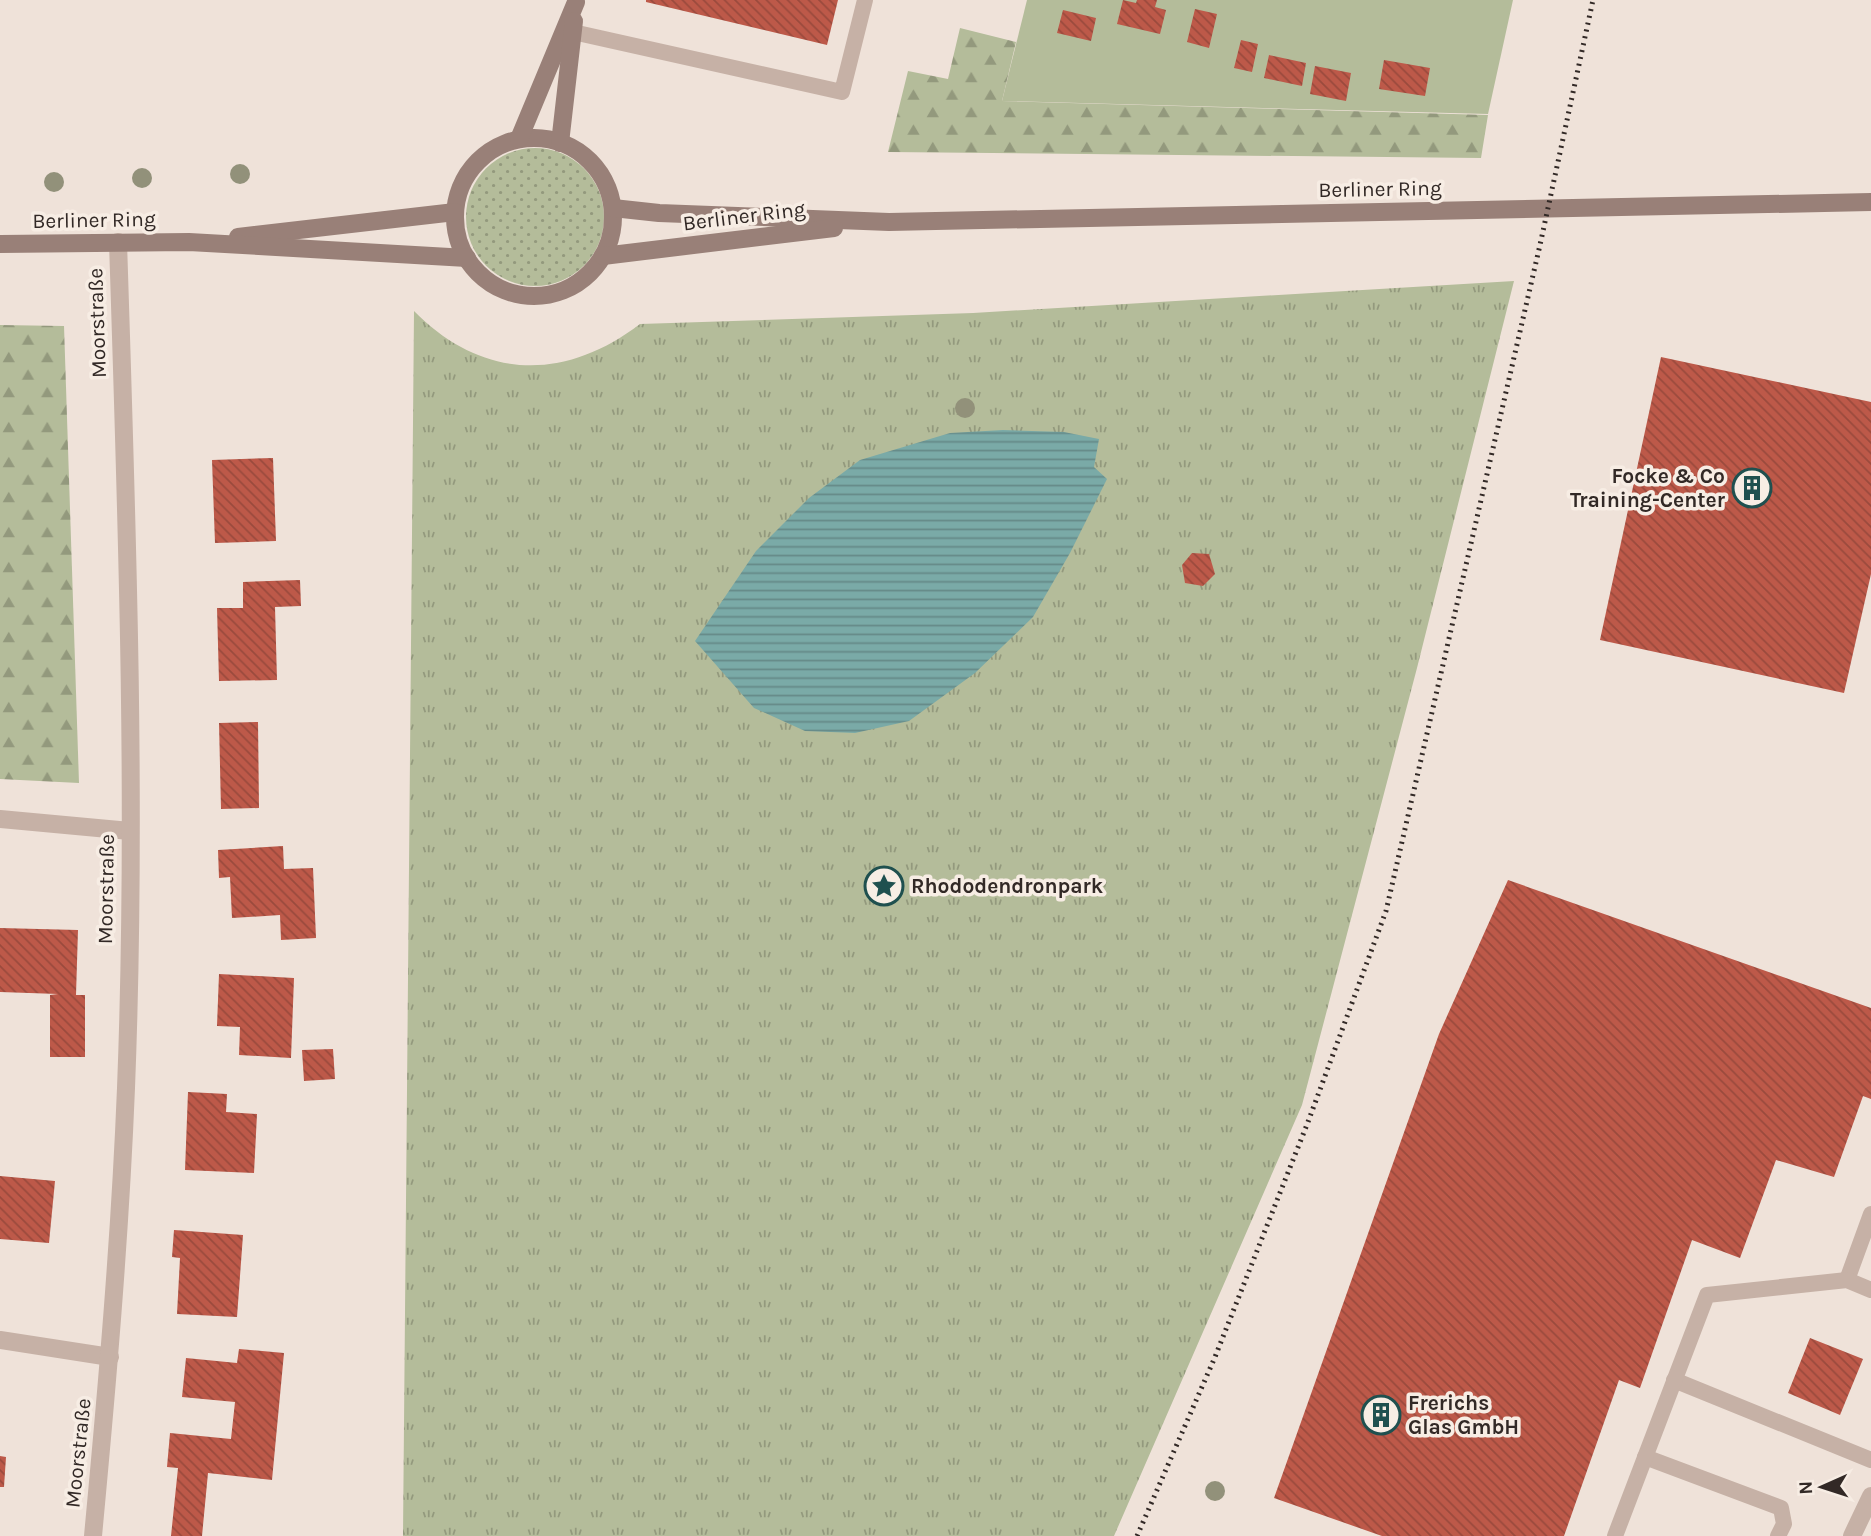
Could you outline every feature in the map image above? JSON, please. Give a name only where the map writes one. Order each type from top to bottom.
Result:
[{"type":"street","points":[[560,143],[576,1]]},
{"type":"street","points":[[519,139],[576,1]]},
{"type":"street","points":[[539,138],[560,143],[578,151],[593,164],[608,189],[613,208],[611,238],[603,256],[587,277],[571,288],[536,297],[500,289],[478,273],[467,258],[458,236],[456,212],[463,182],[475,165],[490,152],[519,139],[539,138]]},
{"type":"street","name":"Berliner Ring","points":[[613,208],[659,213],[889,222],[1871,202]]},
{"type":"street","name":"Berliner Ring","points":[[189,242],[456,212]]},
{"type":"street","name":"Berliner Ring","points":[[603,256],[889,222]]},
{"type":"street","name":"Moorstraße","points":[[93,1536],[110,1357],[126,1088],[130,831],[118,242]]},
{"type":"street","name":"Berliner Ring","points":[[0,244],[189,242],[467,258]]},
{"type":"street","points":[[0,819],[130,831]]},
{"type":"street","points":[[0,1340],[110,1357]]},
{"type":"street","points":[[1852,1536],[1871,1496]]},
{"type":"lane","points":[[573,32],[842,92],[865,0]]},
{"type":"lane","points":[[1847,1280],[1871,1214]]},
{"type":"lane","points":[[1615,1536],[1707,1294],[1847,1280],[1871,1290]]},
{"type":"lane","points":[[1674,1380],[1871,1460]]},
{"type":"lane","points":[[1645,1457],[1781,1508],[1784,1524],[1778,1536]]},
{"type":"green space","points":[[1027,0],[1513,0],[1488,114],[1002,101]]},
{"type":"green space","points":[[960,28],[1016,42],[1002,101],[1488,115],[1481,158],[888,152],[908,71],[948,79]]},
{"type":"green space","points":[[535,148],[561,153],[584,168],[599,191],[604,217],[599,243],[584,266],[561,281],[535,286],[509,281],[486,266],[471,243],[466,217],[471,191],[486,168],[509,153]]},
{"type":"green space","name":"Rhododendronpark","points":[[1514,281],[1417,668],[1302,1105],[1114,1536],[403,1536],[414,311],[440,334],[467,350],[495,361],[524,365],[553,364],[582,356],[611,343],[640,324],[973,313]]},
{"type":"green space","points":[[0,325],[64,326],[79,783],[0,779]]},
{"type":"water","points":[[1003,430],[1064,432],[1099,439],[1094,467],[1107,479],[1070,553],[1033,617],[975,673],[909,721],[855,733],[805,731],[754,708],[695,641],[756,551],[809,498],[860,460],[950,433]]},
{"type":"building","points":[[646,0],[838,0],[827,45]]},
{"type":"building","points":[[1123,0],[1136,3],[1137,0],[1157,0],[1155,7],[1166,10],[1160,34],[1117,24]]},
{"type":"building","points":[[1195,9],[1217,14],[1209,48],[1187,42]]},
{"type":"building","points":[[1063,10],[1096,18],[1091,41],[1057,33]]},
{"type":"building","points":[[1241,40],[1258,44],[1252,72],[1234,68]]},
{"type":"building","points":[[1269,55],[1306,63],[1302,86],[1264,78]]},
{"type":"building","points":[[1384,60],[1430,68],[1425,96],[1379,89]]},
{"type":"building","points":[[1315,66],[1351,73],[1346,101],[1310,94]]},
{"type":"building","name":"Focke & Co Training-Center","points":[[1661,357],[1871,402],[1871,574],[1844,693],[1600,640]]},
{"type":"building","points":[[273,458],[276,541],[215,543],[212,460]]},
{"type":"building","points":[[1192,553],[1209,554],[1215,574],[1203,586],[1185,583],[1182,565]]},
{"type":"building","points":[[300,580],[301,606],[275,607],[277,680],[219,681],[217,608],[243,608],[243,582]]},
{"type":"building","points":[[258,722],[259,808],[221,809],[219,723]]},
{"type":"building","points":[[283,846],[284,869],[313,868],[316,938],[281,940],[280,915],[232,918],[230,877],[219,878],[218,850]]},
{"type":"building","points":[[1508,880],[1871,1008],[1871,1099],[1863,1096],[1834,1177],[1776,1160],[1740,1258],[1692,1240],[1640,1388],[1619,1380],[1564,1536],[1382,1536],[1274,1498],[1439,1034]]},
{"type":"building","points":[[0,928],[78,930],[76,995],[85,995],[85,1057],[50,1057],[50,995],[58,994],[0,992]]},
{"type":"building","points":[[219,974],[294,978],[291,1058],[239,1055],[240,1027],[217,1026]]},
{"type":"building","points":[[333,1049],[335,1079],[304,1081],[302,1050]]},
{"type":"building","points":[[188,1092],[227,1094],[226,1112],[257,1114],[254,1173],[185,1170]]},
{"type":"building","points":[[0,1176],[55,1181],[49,1243],[0,1239]]},
{"type":"building","points":[[174,1230],[243,1235],[237,1317],[177,1314],[180,1258],[172,1257]]},
{"type":"building","points":[[1810,1338],[1863,1359],[1840,1415],[1788,1393]]},
{"type":"building","points":[[239,1349],[284,1353],[272,1480],[208,1473],[202,1536],[171,1536],[178,1468],[167,1467],[170,1433],[231,1439],[235,1402],[182,1397],[186,1358],[237,1363]]},
{"type":"building","points":[[0,1456],[6,1457],[4,1487],[0,1487]]},
{"type":"railway","points":[[1137,1536],[1215,1357],[1308,1122],[1386,911],[1540,245],[1593,0]]},
{"type":"place","name":"Focke & Co Training-Center","points":[[1752,488]]},
{"type":"place","name":"Rhododendronpark","points":[[884,886]]},
{"type":"place","name":"Frerichs Glas GmbH","points":[[1381,1415]]}]
